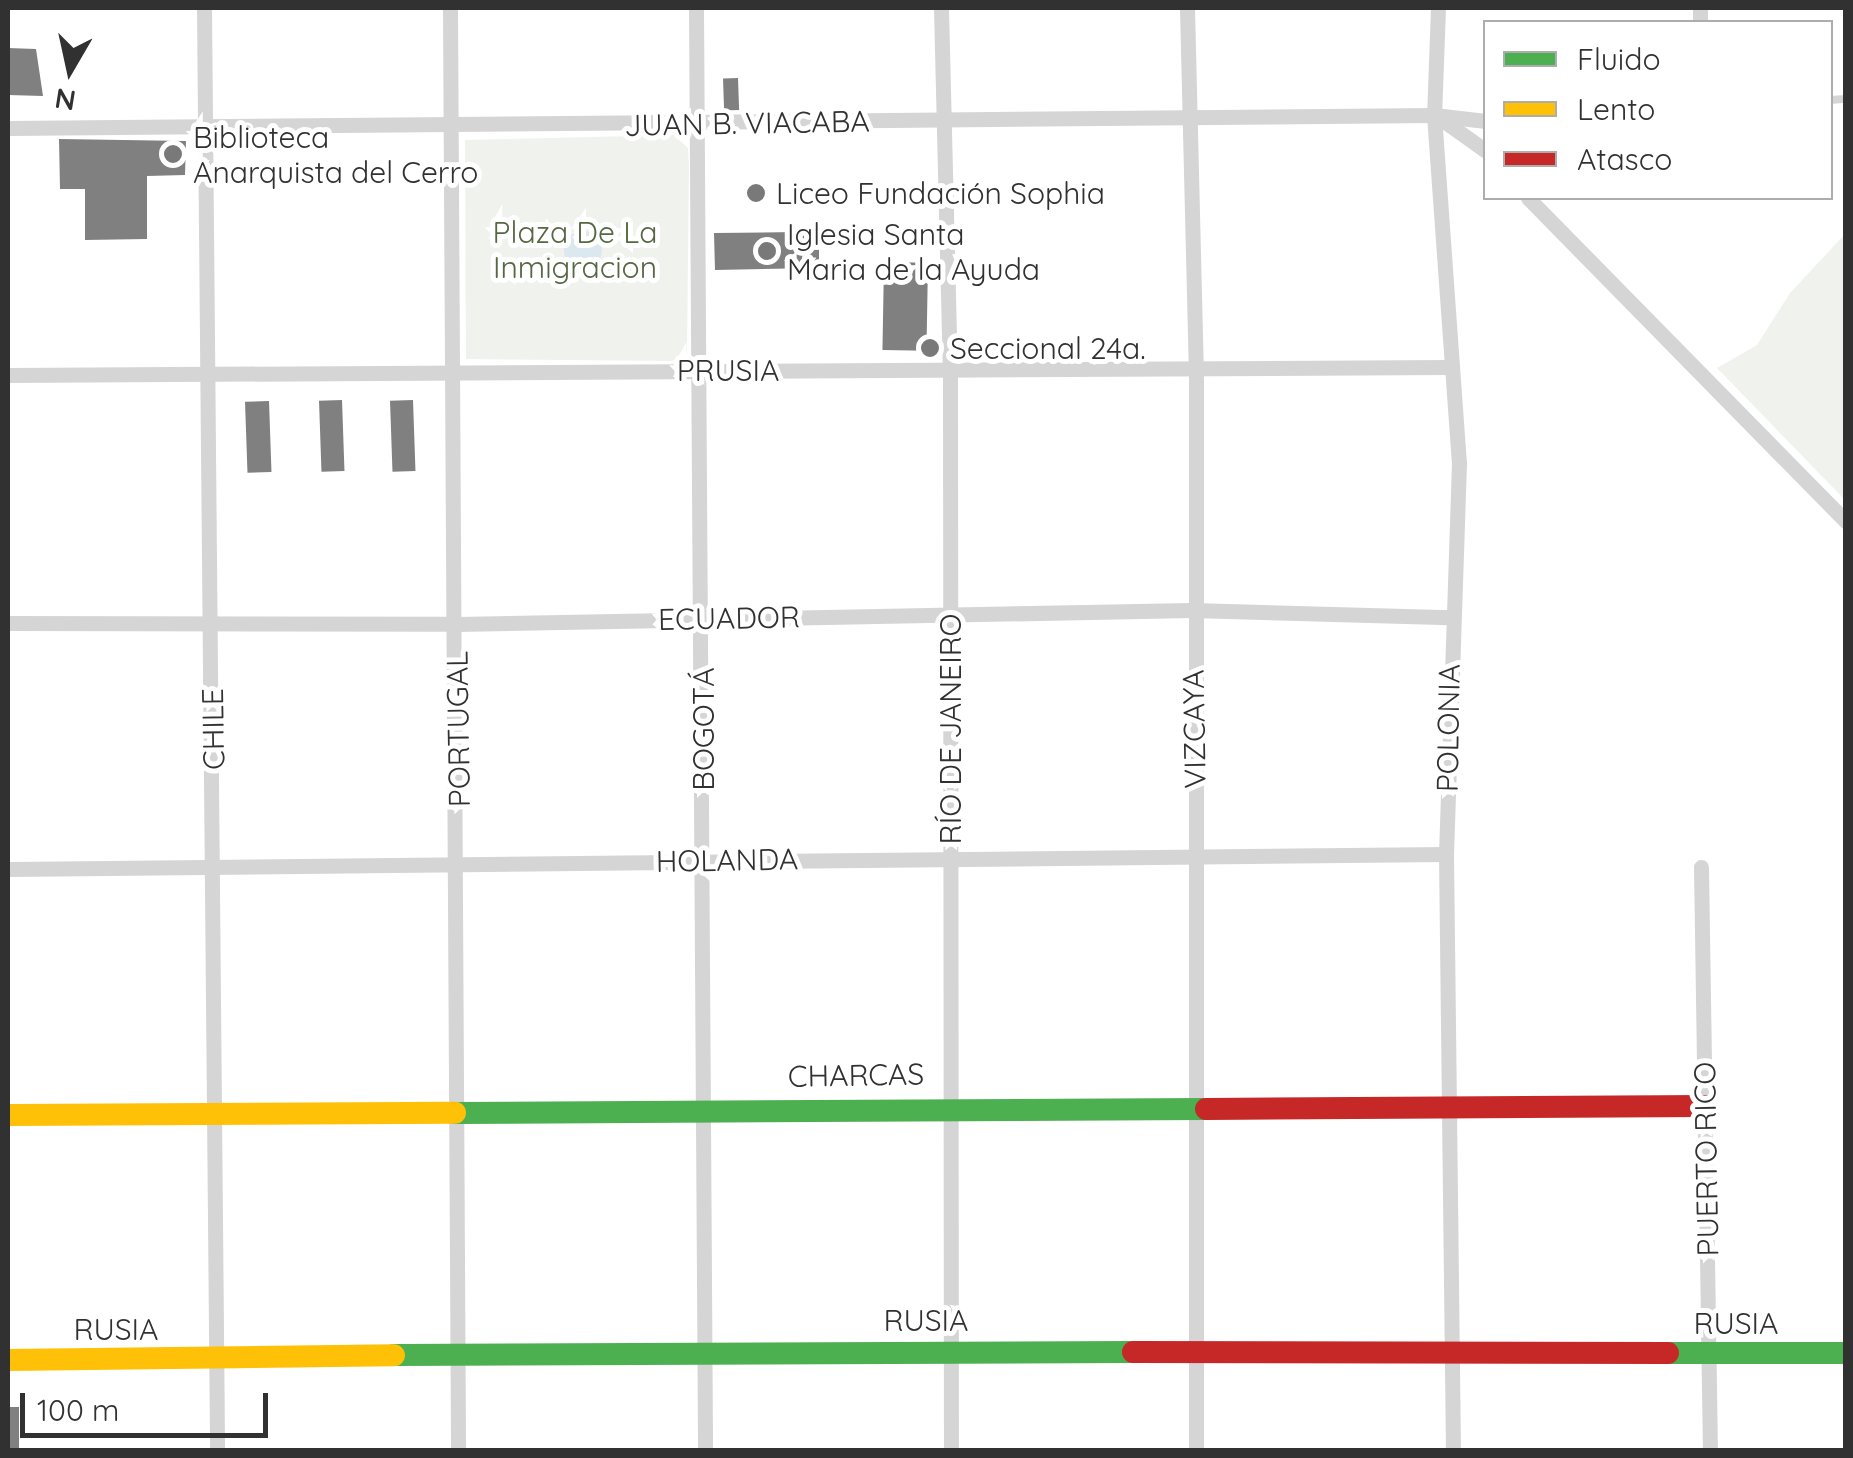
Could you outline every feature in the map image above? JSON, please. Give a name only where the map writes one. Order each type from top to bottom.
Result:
[{"type":"street","name":"CHILE","points":[[204,8],[215,868],[216,1450]]},
{"type":"street","name":"PORTUGAL","points":[[450,8],[450,374],[459,865],[454,1111],[458,1450]]},
{"type":"street","name":"BOGOTÁ","points":[[696,8],[694,370],[703,618],[705,1450]]},
{"type":"street","name":"RÍO DE JANEIRO","points":[[941,8],[950,370],[951,1450]]},
{"type":"street","name":"VIZCAYA","points":[[1187,8],[1196,374],[1192,610],[1196,1450]]},
{"type":"street","name":"POLONIA","points":[[1438,8],[1434,114],[1449,367],[1459,463],[1450,618],[1446,854],[1455,1107],[1453,1450]]},
{"type":"street","name":"JUAN B. VIACABA","points":[[8,128],[450,127],[1434,114],[1483,121]]},
{"type":"street","points":[[1434,114],[1483,150]]},
{"type":"street","points":[[1530,200],[1846,522]]},
{"type":"street","name":"PRUSIA","points":[[8,375],[694,370],[1196,374],[1449,367]]},
{"type":"street","name":"ECUADOR","points":[[8,624],[456,624],[1192,610],[1450,618]]},
{"type":"street","name":"HOLANDA","points":[[8,868],[459,865],[950,854],[1446,854]]},
{"type":"street","name":"PUERTO RICO","points":[[1701,867],[1710,1450]]},
{"type":"street","name":"CHARCAS","points":[[8,1115],[952,1104],[1706,1106]]},
{"type":"street","name":"RUSIA","points":[[8,1360],[948,1350],[1846,1354]]},
{"type":"green space","name":"Plaza De La Inmigracion","points":[[674,135],[688,148],[687,354],[672,361],[466,359],[465,140]]},
{"type":"green space","points":[[1845,234],[1845,500],[1717,368],[1757,345],[1790,293]]},
{"type":"shaded area","points":[[583,231],[597,236],[602,250],[597,264],[583,269],[569,264],[564,250],[569,236]]},
{"type":"building","points":[[8,48],[36,49],[43,96],[8,95]]},
{"type":"building","points":[[738,78],[739,110],[724,111],[723,79]]},
{"type":"building","points":[[59,139],[186,141],[185,175],[147,176],[147,239],[85,240],[85,189],[60,189]]},
{"type":"building","name":"Iglesia Santa Maria de la Ayuda","points":[[819,232],[819,268],[715,270],[714,233]]},
{"type":"building","points":[[884,262],[928,263],[926,351],[882,350]]},
{"type":"building","points":[[342,400],[344,471],[321,472],[319,401]]},
{"type":"building","points":[[413,400],[415,471],[392,472],[390,401]]},
{"type":"building","points":[[269,401],[271,472],[247,473],[245,402]]},
{"type":"building","points":[[8,1407],[19,1407],[19,1450],[8,1450]]},
{"type":"traffic: fast","points":[[455,1113],[1206,1109]]},
{"type":"traffic: fast","points":[[394,1355],[1133,1352]]},
{"type":"traffic: fast","points":[[1668,1353],[1846,1353]]},
{"type":"traffic: slow","points":[[8,1115],[455,1113]]},
{"type":"traffic: slow","points":[[8,1360],[394,1355]]},
{"type":"traffic: jam","points":[[1206,1109],[1706,1106]]},
{"type":"traffic: jam","points":[[1133,1352],[1668,1353]]},
{"type":"place","name":"Biblioteca Anarquista del Cerro","points":[[173,154]]},
{"type":"place","name":"Liceo Fundación Sophia","points":[[756,193]]},
{"type":"place","name":"Iglesia Santa Maria de la Ayuda","points":[[767,251]]},
{"type":"place","name":"Seccional 24a.","points":[[930,348]]}]
